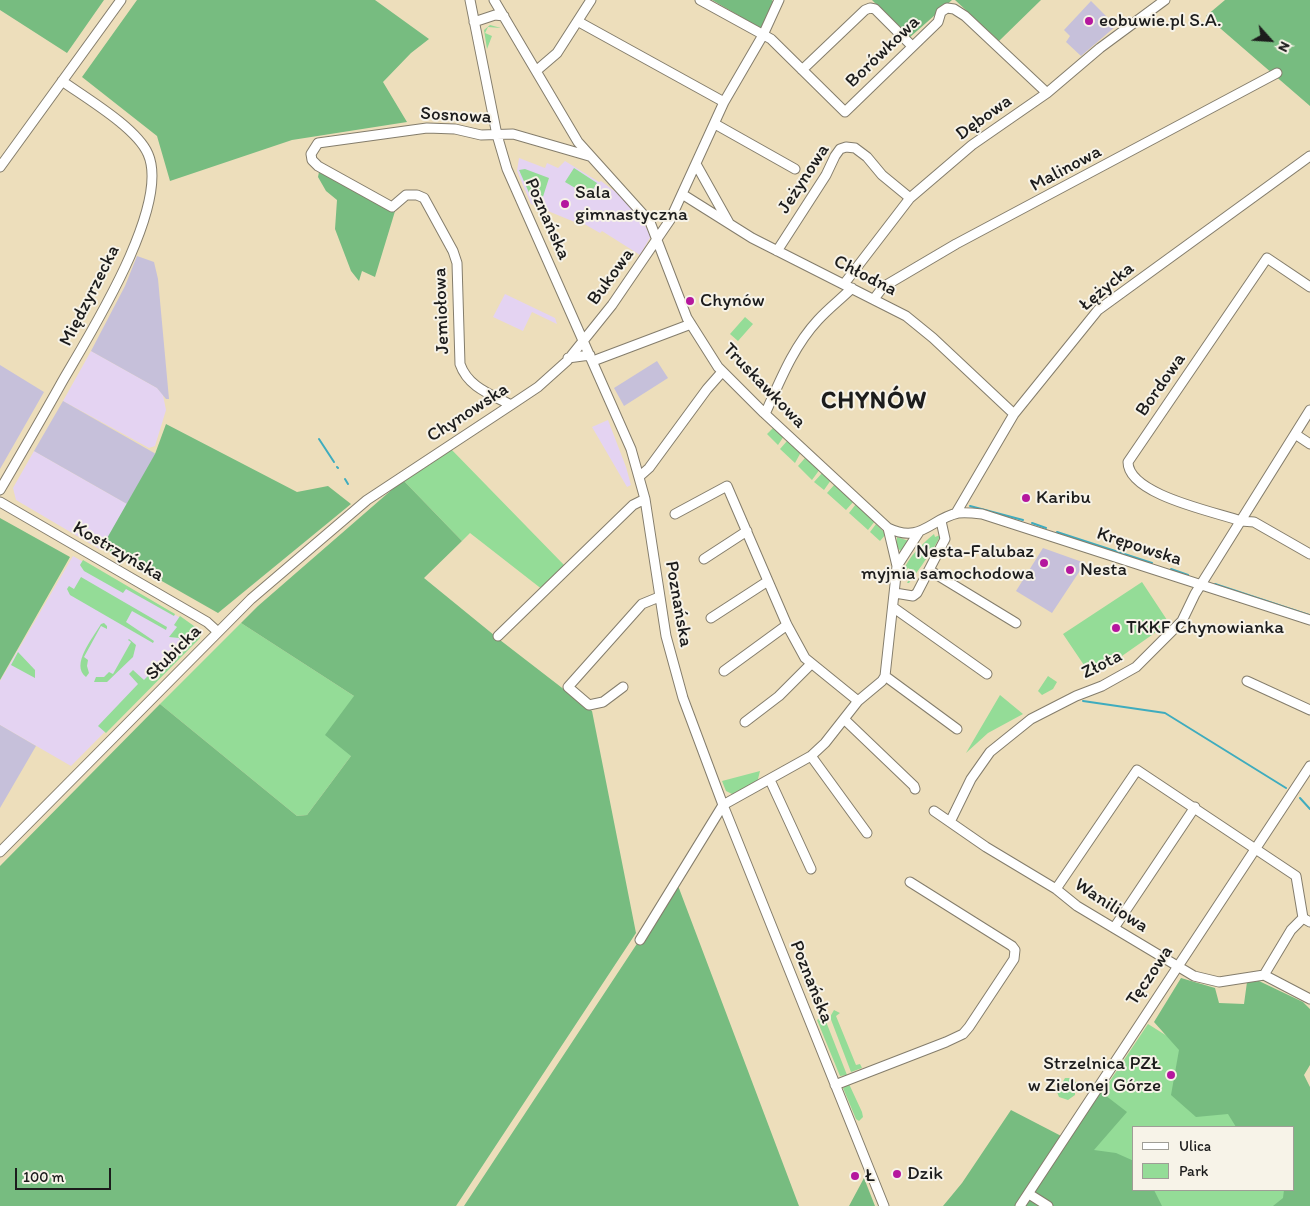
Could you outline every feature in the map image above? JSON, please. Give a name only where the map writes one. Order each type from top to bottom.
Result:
[{"type":"street","points":[[0,167],[120,0]]},
{"type":"street","name":"Poznańska","points":[[470,0],[497,135],[515,190],[592,358],[625,434],[640,476],[659,597],[673,665],[683,698],[723,805],[884,1206]]},
{"type":"street","name":"Truskawkowa","points":[[494,0],[578,142],[643,213],[657,239],[691,324],[722,372],[888,528]]},
{"type":"street","points":[[536,71],[557,53],[579,22],[591,0]]},
{"type":"street","name":"Borówkowa","points":[[700,0],[771,39],[845,112],[938,22],[946,8],[954,9],[965,16],[1047,93]]},
{"type":"street","name":"Bukowa","points":[[583,339],[612,305],[670,220],[724,102],[763,35],[779,0]]},
{"type":"street","name":"Dębowa","points":[[765,414],[791,357],[818,320],[848,286],[910,198],[972,145],[1047,93],[1100,48],[1165,0]]},
{"type":"street","points":[[802,70],[865,10],[870,8],[875,10],[912,46]]},
{"type":"street","points":[[474,22],[495,15],[504,16]]},
{"type":"street","points":[[579,22],[724,102]]},
{"type":"street","name":"Malinowa","points":[[874,299],[883,287],[956,244],[1277,74]]},
{"type":"street","name":"Międzyrzecka","points":[[0,490],[118,284],[152,188],[152,165],[141,141],[62,81]]},
{"type":"street","points":[[715,124],[795,170]]},
{"type":"street","name":"Sosnowa","points":[[318,143],[427,128],[455,128],[481,135],[513,134],[589,156]]},
{"type":"street","name":"Jemiołowa","points":[[318,143],[311,154],[312,160],[318,166],[392,207],[406,195],[417,195],[428,203],[457,263],[460,364],[463,373],[476,387],[510,405]]},
{"type":"street","name":"Jeżynowa","points":[[777,250],[826,175],[840,149],[846,147],[855,148],[867,157],[882,175],[910,198]]},
{"type":"street","name":"Łężycka","points":[[956,513],[1014,414],[1098,310],[1310,156]]},
{"type":"street","points":[[696,164],[730,225]]},
{"type":"street","name":"Chłodna","points":[[682,194],[730,225],[874,299],[920,327],[1014,414]]},
{"type":"street","name":"Bordowa","points":[[1241,520],[1153,492],[1133,475],[1128,468],[1128,462],[1267,258],[1310,287]]},
{"type":"street","points":[[568,358],[592,358],[691,324]]},
{"type":"street","name":"Chynowska","points":[[382,490],[538,386],[568,358],[583,339]]},
{"type":"street","points":[[640,476],[649,468],[722,372]]},
{"type":"street","name":"Złota","points":[[950,822],[971,779],[990,752],[1031,719],[1076,696],[1102,686],[1136,667],[1182,621],[1195,594],[1203,585],[1310,410]]},
{"type":"street","points":[[1295,434],[1310,444]]},
{"type":"street","points":[[676,514],[727,486],[787,624],[811,664],[858,701]]},
{"type":"street","name":"Słubicka","points":[[0,852],[251,599],[358,506],[382,490]]},
{"type":"street","points":[[498,636],[633,505],[645,499]]},
{"type":"street","name":"Kostrzyńska","points":[[0,502],[207,622],[218,632]]},
{"type":"street","points":[[888,528],[904,534],[919,532],[956,513]]},
{"type":"street","name":"Krępowska","points":[[956,513],[974,513],[990,516],[1310,620]]},
{"type":"street","points":[[895,593],[913,596],[945,539],[941,520]]},
{"type":"street","points":[[1241,520],[1254,522],[1310,554]]},
{"type":"street","points":[[640,940],[723,805],[811,756],[825,743],[858,701],[882,681],[885,676],[894,608],[897,566],[888,528]]},
{"type":"street","points":[[704,559],[747,531]]},
{"type":"street","points":[[897,566],[919,532]]},
{"type":"street","points":[[929,570],[1016,624]]},
{"type":"street","points":[[711,618],[768,581]]},
{"type":"street","points":[[623,687],[603,702],[589,704],[568,687],[642,604],[659,597]]},
{"type":"street","points":[[894,608],[987,674]]},
{"type":"street","points":[[724,671],[787,624]]},
{"type":"street","points":[[745,722],[779,696],[811,664]]},
{"type":"street","points":[[885,676],[957,729]]},
{"type":"street","points":[[1247,681],[1310,710]]},
{"type":"street","points":[[844,719],[915,789]]},
{"type":"street","points":[[811,756],[867,834]]},
{"type":"street","name":"Tęczowa","points":[[1020,1206],[1176,966],[1310,766]]},
{"type":"street","points":[[1056,889],[1137,770],[1296,876],[1306,920],[1291,930],[1264,974],[1310,999]]},
{"type":"street","points":[[770,780],[812,869]]},
{"type":"street","points":[[1114,928],[1194,808]]},
{"type":"street","name":"Waniliowa","points":[[934,811],[1010,862],[1056,889],[1077,906],[1176,966],[1206,980],[1219,982],[1264,974]]},
{"type":"street","points":[[835,1085],[963,1034],[1014,959],[1015,950],[1012,946],[910,882]]},
{"type":"street","points":[[1029,1194],[1048,1206]]},
{"type":"shaded area","points":[[1091,1],[1116,26],[1081,56],[1066,42],[1070,36],[1064,30]]},
{"type":"shaded area","points":[[519,158],[545,168],[547,163],[558,168],[565,161],[599,182],[601,181],[621,196],[641,219],[651,236],[640,255],[602,231],[600,233],[579,221],[577,223],[531,204],[517,171]]},
{"type":"shaded area","points":[[137,256],[154,262],[158,279],[169,399],[166,399],[157,388],[91,351],[125,286]]},
{"type":"shaded area","points":[[505,294],[555,318],[557,324],[532,312],[523,331],[493,317]]},
{"type":"shaded area","points":[[91,351],[157,388],[163,395],[166,410],[155,446],[149,448],[63,401]]},
{"type":"shaded area","points":[[657,361],[668,378],[624,406],[614,388]]},
{"type":"shaded area","points":[[0,365],[44,392],[0,469]]},
{"type":"shaded area","points":[[63,401],[156,454],[127,504],[34,451]]},
{"type":"shaded area","points":[[608,420],[626,467],[631,485],[627,487],[592,427]]},
{"type":"shaded area","points":[[34,451],[127,504],[101,550],[16,500],[13,488]]},
{"type":"shaded area","points":[[1043,548],[1085,563],[1052,613],[1016,591]]},
{"type":"shaded area","points":[[73,556],[196,627],[197,639],[71,766],[0,725],[0,681]]},
{"type":"shaded area","points":[[0,725],[36,746],[0,808]]},
{"type":"green space","points":[[0,0],[104,0],[67,53],[0,10]]},
{"type":"green space","points":[[137,0],[375,0],[429,39],[411,53],[383,82],[407,122],[292,140],[170,181],[157,136],[82,77]]},
{"type":"green space","points":[[712,0],[772,0],[774,3],[762,29]]},
{"type":"green space","points":[[872,0],[952,0],[909,38]]},
{"type":"green space","points":[[955,0],[1041,0],[999,41]]},
{"type":"green space","points":[[1225,0],[1310,0],[1310,106],[1206,16]]},
{"type":"green space","points":[[490,25],[501,28],[488,27],[485,33],[492,36],[487,49],[484,30]]},
{"type":"green space","points":[[320,167],[396,208],[375,277],[362,271],[359,281],[351,271],[335,229],[337,200],[326,191],[318,177]]},
{"type":"green space","points":[[574,168],[597,183],[589,196],[565,182]]},
{"type":"green space","points":[[525,169],[549,178],[540,206],[534,204],[519,170]]},
{"type":"green space","points":[[745,317],[753,324],[738,341],[730,334]]},
{"type":"green space","points":[[166,424],[297,492],[328,486],[351,504],[218,613],[102,547],[155,454]]},
{"type":"green space","points":[[773,428],[784,436],[778,445],[767,434]]},
{"type":"green space","points":[[787,441],[801,452],[795,463],[780,449]]},
{"type":"green space","points":[[449,447],[565,566],[543,590],[470,533],[462,541],[403,480]]},
{"type":"green space","points":[[805,458],[820,469],[812,480],[798,466]]},
{"type":"green space","points":[[823,472],[831,480],[824,490],[814,482]]},
{"type":"green space","points":[[403,480],[462,541],[424,578],[592,711],[636,933],[456,1206],[0,1206],[0,866],[160,704],[297,816],[307,815],[351,756],[325,735],[354,696],[241,623]]},
{"type":"green space","points":[[835,484],[854,501],[846,510],[827,493]]},
{"type":"green space","points":[[856,504],[875,521],[868,530],[849,513]]},
{"type":"green space","points":[[0,518],[70,557],[0,680]]},
{"type":"green space","points":[[876,524],[886,534],[880,541],[870,532]]},
{"type":"green space","points":[[934,534],[935,537],[940,535],[936,544],[912,579],[907,583],[913,571],[908,568],[902,577],[906,565],[919,548]]},
{"type":"green space","points":[[897,537],[909,541],[902,552],[896,547]]},
{"type":"green space","points":[[83,560],[175,614],[174,616],[126,589],[123,593],[84,571],[80,565]]},
{"type":"green space","points":[[81,577],[167,627],[166,630],[132,611],[126,622],[154,641],[153,643],[70,595],[67,589],[69,586],[74,589]]},
{"type":"green space","name":"TKKF Chynowianka","points":[[1142,582],[1169,623],[1092,677],[1063,634]]},
{"type":"green space","points":[[180,616],[201,631],[200,638],[106,733],[98,726],[138,684],[129,674],[133,670],[144,680],[181,642],[179,638],[169,637],[177,627],[174,625]]},
{"type":"green space","points":[[104,623],[107,629],[101,626],[84,657],[88,660],[89,673],[86,677],[80,666],[84,651],[101,624]]},
{"type":"green space","points":[[241,623],[354,696],[351,756],[307,815],[297,816],[160,704]]},
{"type":"green space","points":[[129,639],[136,645],[133,657],[107,682],[94,682],[96,677],[104,677],[109,672],[113,674],[131,642]]},
{"type":"green space","points":[[18,652],[35,670],[35,678],[11,665]]},
{"type":"green space","points":[[1048,676],[1057,682],[1053,689],[1042,695],[1038,691]]},
{"type":"green space","points":[[1000,695],[1023,714],[988,733],[966,753]]},
{"type":"green space","points":[[760,771],[757,783],[734,795],[726,791],[722,781]]},
{"type":"green space","points":[[677,883],[799,1206],[464,1206]]},
{"type":"green space","points":[[1181,978],[1215,988],[1219,1003],[1244,1004],[1247,982],[1259,981],[1303,1002],[1310,1009],[1310,1065],[1304,1075],[1310,1087],[1310,1206],[1273,1206],[1283,1198],[1284,1191],[1295,1191],[1295,1126],[1235,1126],[1228,1114],[1196,1117],[1171,1095],[1179,1050],[1154,1022]]},
{"type":"green space","points":[[834,1010],[840,1013],[836,1016],[856,1065],[860,1064],[862,1068],[851,1072],[830,1017]]},
{"type":"green space","points":[[821,1017],[825,1019],[847,1075],[840,1076],[817,1020]]},
{"type":"green space","name":"Strzelnica PZŁ w Zielonej Górze","points":[[1148,1024],[1310,1126],[1310,1206],[1054,1206],[1035,1193]]},
{"type":"green space","points":[[1065,1078],[1070,1078],[1077,1083],[1075,1085],[1075,1095],[1068,1100],[1059,1097],[1057,1092]]},
{"type":"green space","points":[[849,1084],[862,1112],[863,1117],[859,1121],[856,1119],[843,1088]]},
{"type":"green space","points":[[1101,1092],[1127,1112],[1094,1150],[1116,1153],[1132,1160],[1132,1191],[1154,1191],[1162,1206],[943,1206],[962,1183],[1011,1110],[1067,1139],[1050,1168]]},
{"type":"green space","points":[[864,1178],[875,1206],[849,1206]]},
{"type":"waterway","points":[[319,439],[334,462]]},
{"type":"waterway","points":[[345,479],[348,484]]},
{"type":"waterway","points":[[970,506],[1023,520]]},
{"type":"waterway","points":[[1032,523],[1046,528]]},
{"type":"waterway","points":[[1057,532],[1152,563]]},
{"type":"waterway","points":[[1171,569],[1188,575]]},
{"type":"waterway","points":[[1215,584],[1309,615]]},
{"type":"waterway","points":[[1083,701],[1165,713],[1286,788]]},
{"type":"waterway","points":[[1300,798],[1310,809]]},
{"type":"place","name":"eobuwie.pl S.A.","points":[[1089,21]]},
{"type":"place","name":"Sala gimnastyczna","points":[[565,204]]},
{"type":"place","name":"Chynów","points":[[690,301]]},
{"type":"place","name":"Karibu","points":[[1026,498]]},
{"type":"place","name":"Nesta-Falubaz myjnia samochodowa","points":[[1044,563]]},
{"type":"place","name":"Nesta","points":[[1070,570]]},
{"type":"place","name":"TKKF Chynowianka","points":[[1116,628]]},
{"type":"place","name":"Strzelnica PZŁ w Zielonej Górze","points":[[1171,1075]]},
{"type":"place","name":"Dzik","points":[[897,1174]]},
{"type":"place","name":"Ł","points":[[855,1176]]},
{"type":"district","name":"CHYNÓW","points":[[874,402]]}]
